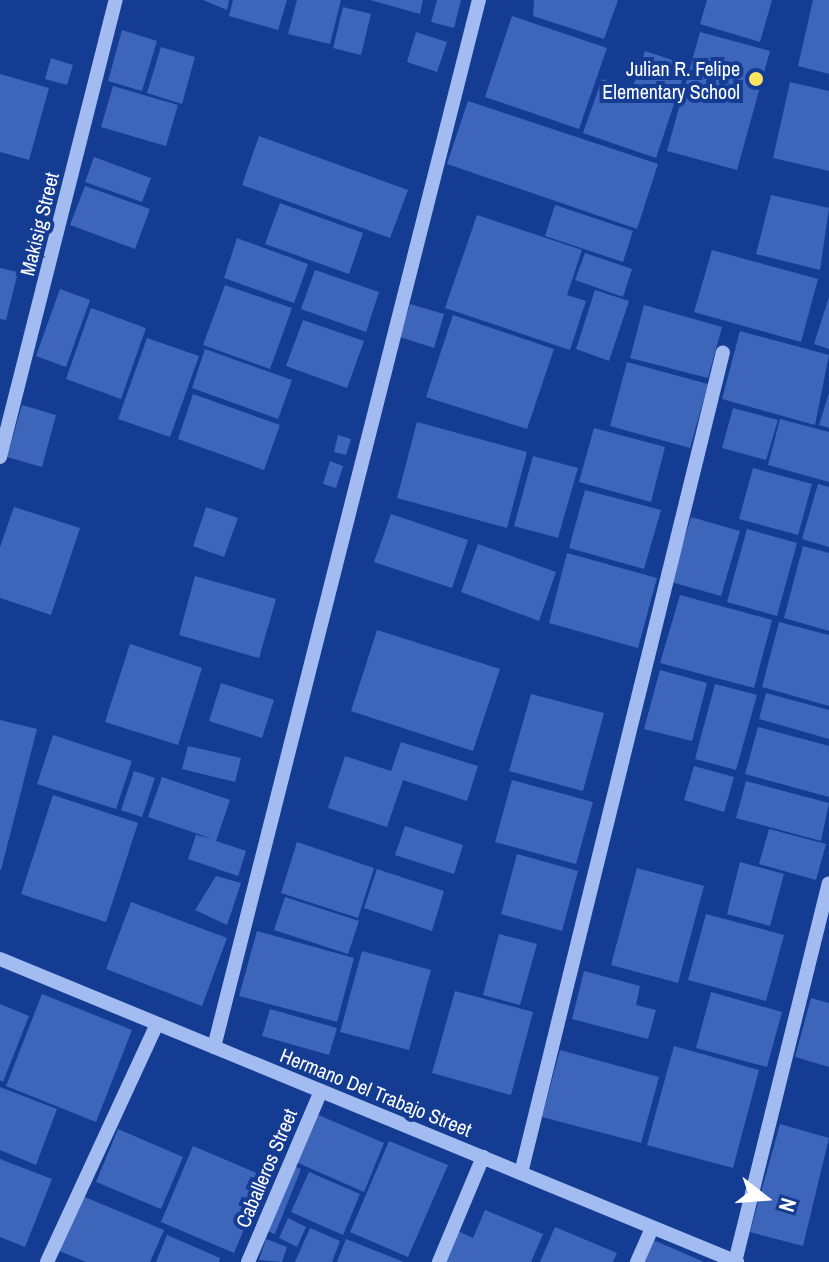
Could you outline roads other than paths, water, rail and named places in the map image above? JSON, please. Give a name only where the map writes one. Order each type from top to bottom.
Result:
[{"type":"street","name":"Makisig Street","points":[[0,457],[116,0]]},
{"type":"street","points":[[214,1047],[479,0]]},
{"type":"street","points":[[521,1173],[723,352]]},
{"type":"street","points":[[736,1262],[829,883]]},
{"type":"street","name":"Hermano Del Trabajo Street","points":[[0,959],[736,1262]]},
{"type":"street","points":[[47,1262],[157,1024]]},
{"type":"street","name":"Caballeros Street","points":[[248,1262],[321,1091]]},
{"type":"street","points":[[439,1262],[483,1157]]},
{"type":"street","points":[[637,1262],[652,1228]]},
{"type":"place","name":"Julian R. Felipe Elementary School","points":[[756,79]]}]
